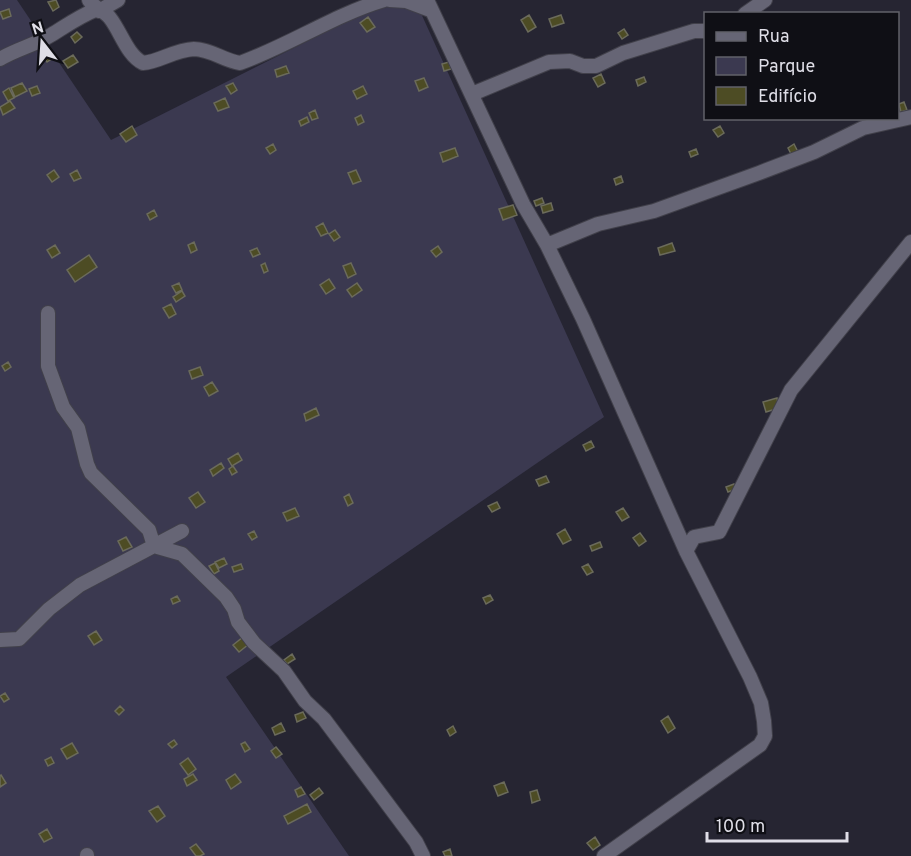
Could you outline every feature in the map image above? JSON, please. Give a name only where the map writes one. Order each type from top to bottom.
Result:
[{"type":"street","points":[[0,59],[18,48],[50,36],[74,18],[94,7],[118,0]]},
{"type":"street","points":[[94,7],[108,15],[135,59],[143,63],[176,51],[195,49],[209,51],[240,63],[296,40],[357,8],[384,0]]},
{"type":"street","points":[[390,0],[428,5],[523,204],[547,245],[583,319],[686,551],[761,703],[765,736],[760,745],[604,856]]},
{"type":"street","points":[[749,12],[765,0]]},
{"type":"street","points":[[472,94],[549,62],[570,61],[583,66],[596,66],[623,53],[693,31],[704,31]]},
{"type":"street","points":[[547,245],[598,224],[654,211],[770,169],[863,128],[898,120]]},
{"type":"street","points":[[686,551],[694,537],[719,532],[791,390],[911,242]]},
{"type":"street","points":[[48,313],[48,366],[63,406],[78,428],[91,473],[149,530],[154,546]]},
{"type":"street","points":[[0,640],[19,639],[49,609],[80,585],[183,531]]},
{"type":"street","points":[[154,546],[182,554],[226,597],[234,609],[238,622],[254,643],[284,671],[305,701],[324,719],[416,842],[423,856]]},
{"type":"green space","points":[[0,0],[17,0],[111,140],[389,0],[415,0],[604,417],[226,677],[349,856],[0,856]]},
{"type":"building","points":[[56,0],[59,7],[53,11],[48,2]]},
{"type":"building","points":[[9,9],[11,16],[3,19],[0,12]]},
{"type":"building","points":[[529,15],[536,27],[528,32],[521,20]]},
{"type":"building","points":[[561,15],[564,23],[552,27],[549,19]]},
{"type":"building","points":[[368,17],[375,27],[367,32],[360,23]]},
{"type":"building","points":[[624,29],[628,35],[622,39],[618,33]]},
{"type":"building","points":[[77,32],[82,37],[75,43],[71,37]]},
{"type":"building","points":[[48,50],[53,58],[47,62],[42,54]]},
{"type":"building","points":[[73,55],[78,62],[68,68],[63,61]]},
{"type":"building","points":[[449,62],[451,69],[444,71],[442,64]]},
{"type":"building","points":[[286,66],[289,73],[277,77],[275,70]]},
{"type":"building","points":[[601,74],[605,83],[598,87],[593,78]]},
{"type":"building","points":[[644,77],[646,82],[638,86],[636,80]]},
{"type":"building","points":[[424,78],[428,87],[419,91],[415,81]]},
{"type":"building","points":[[22,83],[27,91],[15,97],[11,88]]},
{"type":"building","points":[[233,83],[237,90],[231,94],[226,86]]},
{"type":"building","points":[[37,86],[40,93],[32,96],[29,89]]},
{"type":"building","points":[[363,86],[367,94],[357,99],[353,91]]},
{"type":"building","points":[[9,88],[14,98],[8,101],[3,92]]},
{"type":"building","points":[[225,98],[229,107],[218,111],[214,103]]},
{"type":"building","points":[[10,101],[15,108],[3,115],[0,107]]},
{"type":"building","points":[[904,102],[907,110],[901,112],[899,104]]},
{"type":"building","points":[[315,110],[318,118],[312,120],[309,113]]},
{"type":"building","points":[[361,115],[364,122],[358,125],[355,118]]},
{"type":"building","points":[[307,117],[309,122],[301,126],[299,121]]},
{"type":"building","points":[[132,126],[137,135],[126,142],[120,134]]},
{"type":"building","points":[[720,126],[724,133],[718,137],[713,130]]},
{"type":"building","points":[[273,144],[276,150],[270,154],[266,148]]},
{"type":"building","points":[[794,144],[799,154],[793,158],[788,148]]},
{"type":"building","points":[[455,148],[458,156],[443,162],[440,153]]},
{"type":"building","points":[[696,149],[698,154],[691,157],[689,152]]},
{"type":"building","points":[[54,170],[59,177],[52,182],[47,175]]},
{"type":"building","points":[[77,170],[81,178],[74,181],[70,174]]},
{"type":"building","points":[[356,170],[361,181],[353,184],[348,173]]},
{"type":"building","points":[[621,176],[623,182],[616,185],[614,179]]},
{"type":"building","points":[[542,198],[544,203],[536,206],[534,201]]},
{"type":"building","points":[[551,203],[553,210],[543,213],[541,206]]},
{"type":"building","points":[[513,205],[517,215],[503,220],[499,209]]},
{"type":"building","points":[[154,210],[157,216],[150,220],[147,214]]},
{"type":"building","points":[[323,223],[328,233],[321,236],[316,227]]},
{"type":"building","points":[[335,230],[340,237],[334,241],[329,234]]},
{"type":"building","points":[[194,242],[197,250],[191,253],[188,245]]},
{"type":"building","points":[[672,243],[675,251],[660,255],[658,248]]},
{"type":"building","points":[[55,245],[60,253],[52,258],[47,250]]},
{"type":"building","points":[[438,246],[442,252],[436,257],[431,251]]},
{"type":"building","points":[[257,248],[260,254],[253,257],[250,251]]},
{"type":"building","points":[[89,255],[97,267],[75,282],[67,270]]},
{"type":"building","points":[[265,263],[268,271],[264,273],[261,265]]},
{"type":"building","points":[[351,263],[356,274],[348,278],[343,266]]},
{"type":"building","points":[[329,279],[335,288],[326,294],[320,285]]},
{"type":"building","points":[[179,283],[182,290],[176,293],[172,286]]},
{"type":"building","points":[[357,283],[362,290],[352,297],[347,290]]},
{"type":"building","points":[[182,291],[185,296],[176,302],[173,297]]},
{"type":"building","points":[[171,304],[176,314],[169,318],[163,308]]},
{"type":"building","points":[[8,362],[11,367],[5,371],[2,366]]},
{"type":"building","points":[[200,367],[203,375],[192,379],[189,371]]},
{"type":"building","points":[[212,382],[218,391],[209,396],[204,387]]},
{"type":"building","points":[[777,398],[779,408],[766,412],[763,402]]},
{"type":"building","points":[[316,408],[319,415],[306,421],[304,414]]},
{"type":"building","points":[[591,441],[594,447],[586,451],[583,445]]},
{"type":"building","points":[[238,453],[242,460],[232,466],[228,459]]},
{"type":"building","points":[[221,463],[224,468],[213,476],[210,470]]},
{"type":"building","points":[[233,466],[237,472],[232,475],[229,469]]},
{"type":"building","points":[[546,476],[549,482],[539,486],[536,480]]},
{"type":"building","points":[[734,484],[736,489],[728,492],[726,487]]},
{"type":"building","points":[[198,492],[205,502],[196,508],[189,498]]},
{"type":"building","points":[[349,494],[353,503],[348,506],[344,497]]},
{"type":"building","points":[[497,502],[500,508],[492,512],[488,506]]},
{"type":"building","points":[[295,508],[299,516],[287,521],[283,513]]},
{"type":"building","points":[[623,508],[629,517],[622,521],[616,512]]},
{"type":"building","points":[[565,529],[571,540],[563,544],[557,534]]},
{"type":"building","points":[[254,531],[257,537],[252,540],[248,534]]},
{"type":"building","points":[[640,533],[646,541],[639,546],[633,538]]},
{"type":"building","points":[[126,537],[132,547],[123,551],[118,541]]},
{"type":"building","points":[[600,542],[602,547],[592,551],[590,546]]},
{"type":"building","points":[[224,558],[227,564],[219,568],[215,562]]},
{"type":"building","points":[[215,563],[219,571],[214,574],[209,566]]},
{"type":"building","points":[[241,564],[243,569],[234,572],[232,567]]},
{"type":"building","points":[[588,564],[593,572],[587,575],[582,567]]},
{"type":"building","points":[[490,595],[493,600],[486,604],[483,598]]},
{"type":"building","points":[[177,596],[180,601],[173,604],[171,599]]},
{"type":"building","points":[[96,631],[102,640],[94,645],[88,636]]},
{"type":"building","points":[[243,637],[249,644],[239,652],[233,645]]},
{"type":"building","points":[[292,654],[295,659],[287,664],[284,660]]},
{"type":"building","points":[[5,693],[9,699],[4,702],[0,696]]},
{"type":"building","points":[[120,706],[124,710],[119,715],[115,711]]},
{"type":"building","points":[[303,712],[306,718],[297,722],[295,715]]},
{"type":"building","points":[[668,716],[675,728],[668,733],[661,721]]},
{"type":"building","points":[[281,723],[285,731],[275,735],[272,728]]},
{"type":"building","points":[[453,726],[456,732],[450,736],[447,730]]},
{"type":"building","points":[[174,740],[177,744],[172,748],[168,744]]},
{"type":"building","points":[[245,742],[250,749],[245,752],[241,744]]},
{"type":"building","points":[[72,743],[78,753],[67,759],[61,749]]},
{"type":"building","points":[[276,747],[282,754],[276,758],[271,751]]},
{"type":"building","points":[[51,757],[54,763],[48,766],[45,760]]},
{"type":"building","points":[[188,758],[196,769],[188,775],[180,764]]},
{"type":"building","points":[[193,774],[197,780],[187,786],[184,779]]},
{"type":"building","points":[[235,774],[241,782],[231,789],[226,780]]},
{"type":"building","points":[[0,776],[6,783],[0,787]]},
{"type":"building","points":[[504,782],[508,792],[498,796],[494,786]]},
{"type":"building","points":[[301,787],[305,794],[298,797],[295,790]]},
{"type":"building","points":[[319,788],[323,793],[314,800],[310,795]]},
{"type":"building","points":[[537,790],[540,800],[532,803],[530,792]]},
{"type":"building","points":[[307,804],[311,812],[288,824],[284,816]]},
{"type":"building","points":[[158,806],[165,816],[157,822],[149,811]]},
{"type":"building","points":[[47,829],[52,838],[44,842],[39,834]]},
{"type":"building","points":[[595,837],[600,845],[593,850],[587,843]]},
{"type":"building","points":[[196,844],[204,854],[196,856],[190,848]]},
{"type":"building","points":[[450,849],[452,856],[445,856],[443,852]]}]
